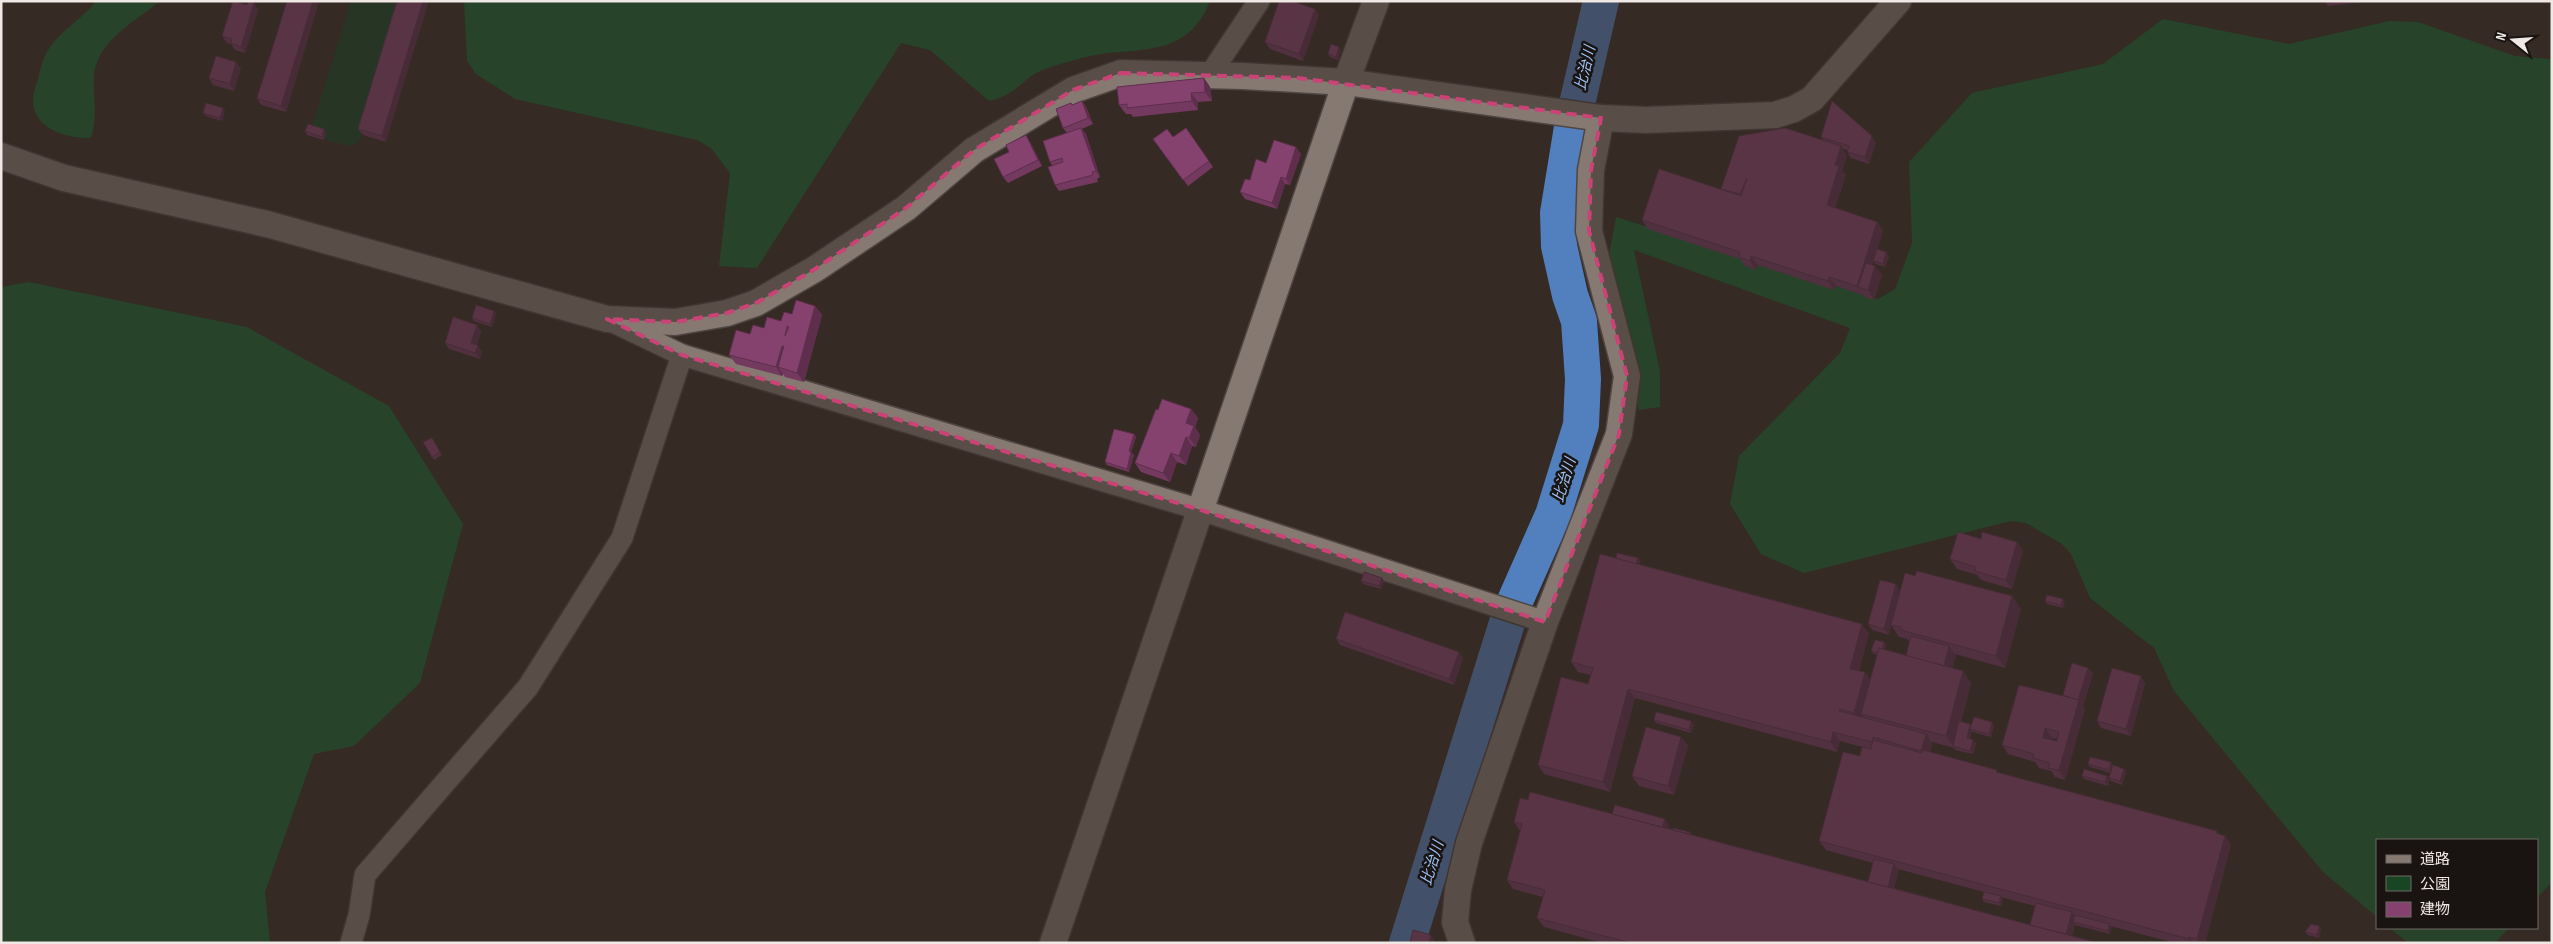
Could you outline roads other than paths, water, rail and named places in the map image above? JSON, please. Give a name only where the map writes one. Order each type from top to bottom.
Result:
[{"type":"street","points":[[1209,76],[1259,1]]},
{"type":"street","points":[[1052,943],[1202,510],[1346,82],[1376,1]]},
{"type":"street","points":[[607,319],[674,322],[727,313],[756,302],[815,270],[906,208],[974,150],[1073,90],[1121,73],[1346,82],[1601,118],[1646,120],[1765,115],[1794,109],[1812,99],[1898,1]]},
{"type":"street","points":[[1462,943],[1455,922],[1458,890],[1469,843],[1545,622],[1619,434],[1627,376],[1589,231],[1591,170],[1601,118]]},
{"type":"street","points":[[1,156],[64,178],[267,224],[607,319],[682,355],[1202,510],[1545,622]]},
{"type":"street","points":[[351,943],[359,915],[365,876],[528,688],[622,538],[682,355]]},
{"type":"waterway","name":"比治川","points":[[1407,943],[1511,610],[1553,515],[1581,425],[1583,379],[1579,321],[1570,295],[1559,246],[1558,213],[1573,121],[1601,1]]}]
